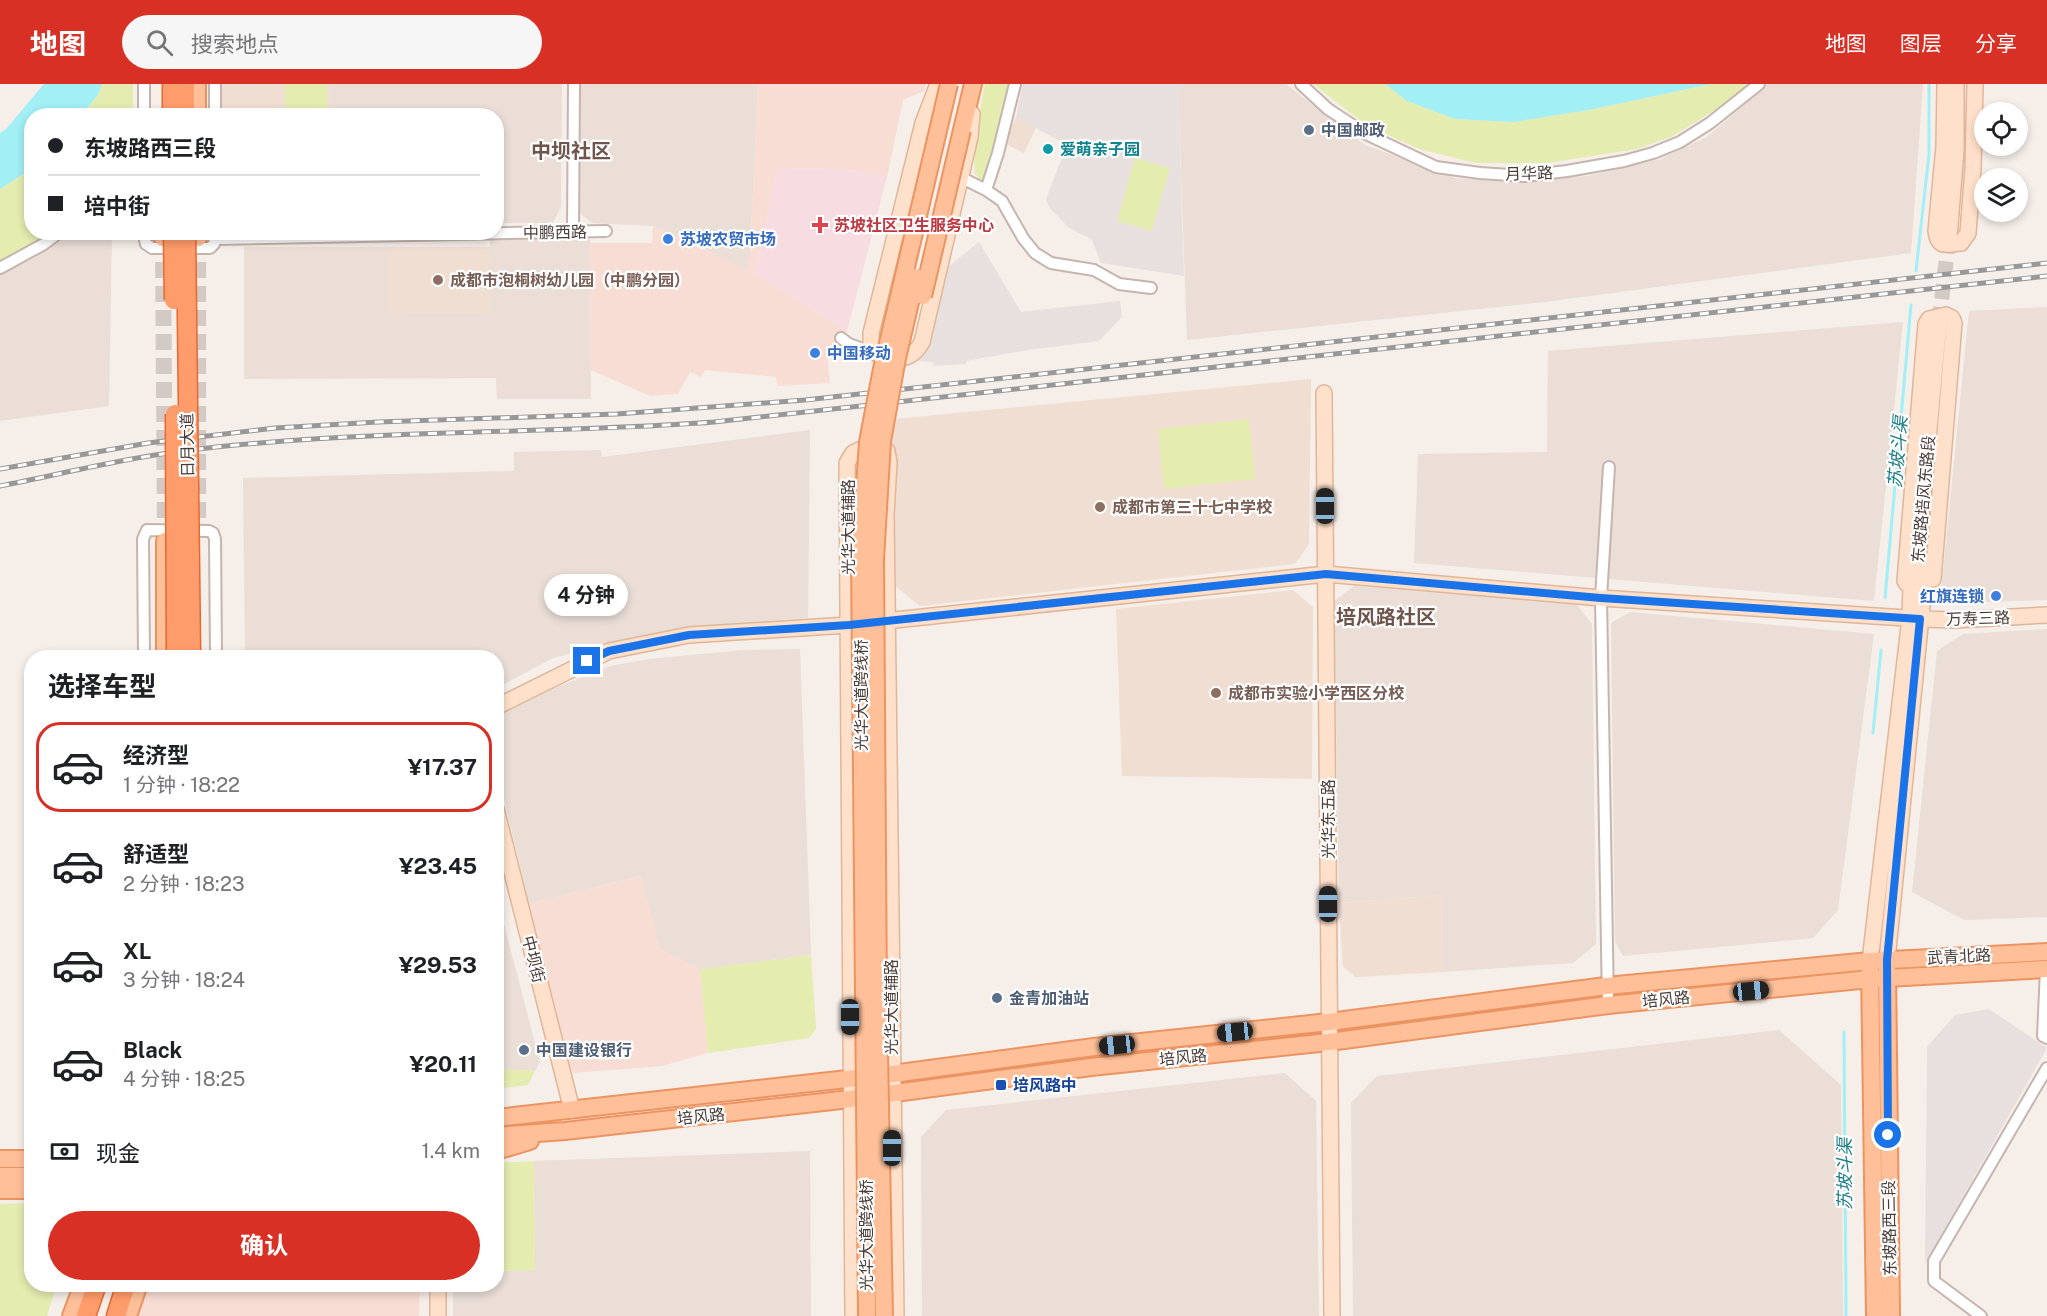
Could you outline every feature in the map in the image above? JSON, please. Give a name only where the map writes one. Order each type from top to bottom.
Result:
[{"type":"highway","points":[[172,84],[172,108]]},
{"type":"highway","points":[[185,84],[185,108]]},
{"type":"highway","name":"日月大道","points":[[167,240],[176,650]]},
{"type":"highway","name":"日月大道","points":[[191,650],[194,240]]},
{"type":"highway","points":[[86,1316],[94,1292]]},
{"type":"highway","points":[[116,1316],[124,1292]]},
{"type":"main road","points":[[163,84],[163,108]]},
{"type":"main road","points":[[197,84],[197,108]]},
{"type":"main road","points":[[864,498],[864,419],[870,379],[932,124],[939,84]]},
{"type":"main road","name":"光华大道跨线桥","points":[[867,1316],[860,570],[864,498],[868,442],[882,369],[949,84]]},
{"type":"main road","name":"光华大道跨线桥","points":[[884,1316],[878,976],[875,571],[882,441],[897,358],[960,84]]},
{"type":"main road","points":[[882,441],[913,336],[974,84]]},
{"type":"main road","points":[[198,540],[200,650]]},
{"type":"main road","points":[[165,541],[165,650]]},
{"type":"main road","name":"武青北路","points":[[1879,960],[2047,951]]},
{"type":"main road","name":"培风路","points":[[504,1117],[892,1074],[1094,1047],[1329,1022],[1608,986],[1879,960]]},
{"type":"main road","name":"东坡路西三段","points":[[1875,1316],[1879,960]]},
{"type":"main road","name":"武青北路","points":[[1878,978],[2047,969]]},
{"type":"main road","name":"培风路","points":[[504,1136],[560,1132],[850,1099],[1091,1067],[1329,1042],[1608,1005],[1878,978]]},
{"type":"main road","name":"东坡路西三段","points":[[1878,978],[1890,1316]]},
{"type":"main road","points":[[504,1107],[564,1111]]},
{"type":"main road","points":[[504,1149],[560,1132]]},
{"type":"main road","points":[[0,1148],[24,1148]]},
{"type":"main road","points":[[0,1159],[24,1159]]},
{"type":"main road","points":[[0,1176],[24,1176]]},
{"type":"main road","points":[[0,1190],[24,1190]]},
{"type":"main road","points":[[71,1316],[79,1292]]},
{"type":"main road","points":[[128,1316],[136,1292]]},
{"type":"street","points":[[144,84],[144,108]]},
{"type":"street","points":[[215,84],[215,108]]},
{"type":"street","points":[[573,231],[574,84]]},
{"type":"street","points":[[877,354],[872,344],[871,333],[923,123],[939,84]]},
{"type":"street","points":[[841,338],[891,358],[905,358],[917,351],[922,342],[969,137],[974,84]]},
{"type":"street","points":[[986,189],[998,153],[1015,84]]},
{"type":"street","name":"月华路","points":[[1301,84],[1328,109],[1366,134],[1436,167],[1525,176],[1601,165],[1653,153],[1680,142],[1710,123],[1759,84]]},
{"type":"street","points":[[1945,84],[1944,147],[1936,231],[1937,240],[1944,245],[1961,243],[1968,233],[1973,168],[1975,84]]},
{"type":"street","points":[[1956,84],[1953,237],[1965,151],[1965,84]]},
{"type":"street","points":[[960,177],[986,189],[1002,201],[1023,238],[1035,253],[1051,263],[1094,270],[1119,284],[1150,288]]},
{"type":"street","name":"中鹏西路","points":[[504,232],[606,231]]},
{"type":"street","points":[[0,268],[49,240]]},
{"type":"street","name":"中鹏西路","points":[[145,240],[146,244],[152,248],[210,248],[214,240]]},
{"type":"street","points":[[1911,587],[1905,581],[1926,324],[1929,319],[1946,315],[1952,318],[1954,323],[1932,579],[1922,601]]},
{"type":"street","name":"东坡路培风东路段","points":[[1879,960],[1915,618],[1911,587],[1915,580],[1943,321],[1922,601],[1915,618]]},
{"type":"street","name":"光华东五路","points":[[1324,393],[1332,1316]]},
{"type":"street","name":"光华大道辅路","points":[[853,1316],[848,464],[853,453],[859,450],[883,450],[889,456],[886,515],[896,1316]]},
{"type":"street","points":[[1608,1005],[1601,598],[1609,467]]},
{"type":"street","points":[[144,650],[143,539],[147,530],[157,530],[209,531],[215,536],[216,650]]},
{"type":"street","name":"万寿三路","points":[[504,703],[609,651],[689,635],[849,625],[1326,574],[1601,598],[1915,618],[1955,620],[2047,615]]},
{"type":"street","name":"中坝街","points":[[504,845],[564,1111]]},
{"type":"street","points":[[2047,969],[2043,1036],[2047,1038]]},
{"type":"street","points":[[1981,1316],[1934,1281],[1934,1261],[2047,1068]]},
{"type":"street","points":[[852,1192],[857,1176],[863,1169],[884,1170],[893,1194]]},
{"type":"street","points":[[438,1292],[438,1316]]},
{"type":"shaded area","points":[[222,84],[331,84],[331,108],[222,108]]},
{"type":"shaded area","points":[[331,84],[562,84],[561,207],[553,223],[504,223],[504,108],[331,108]]},
{"type":"shaded area","points":[[579,84],[758,84],[750,257],[746,272],[708,251],[653,226],[592,223],[578,212]]},
{"type":"shaded area","name":"苏坡农贸市场","points":[[758,84],[926,84],[924,91],[903,100],[887,177],[844,169],[777,168],[755,273],[847,331],[827,352],[830,383],[777,386],[776,377],[705,370],[701,377],[690,372],[678,394],[650,396],[591,370],[590,243],[652,243],[653,226],[746,271],[750,257]]},
{"type":"shaded area","points":[[1023,84],[1178,84],[1184,276],[1101,263],[1092,240],[1068,227],[1049,207],[1046,199],[1067,145],[1016,117]]},
{"type":"shaded area","points":[[1178,84],[1286,84],[1365,145],[1455,178],[1500,181],[1588,176],[1660,159],[1707,137],[1768,84],[1923,84],[1911,253],[1545,302],[1187,340]]},
{"type":"shaded area","points":[[1016,117],[1036,128],[1024,153],[1004,143]]},
{"type":"shaded area","name":"苏坡社区卫生服务中心","points":[[777,168],[844,169],[887,177],[847,331],[755,273]]},
{"type":"shaded area","points":[[590,239],[591,399],[497,399],[496,378],[244,379],[244,247],[387,247],[387,312],[490,313],[490,240]]},
{"type":"shaded area","points":[[60,240],[112,240],[109,406],[0,421],[0,273],[30,260]]},
{"type":"shaded area","points":[[979,242],[1021,312],[1120,301],[1122,317],[1099,341],[1028,350],[966,361],[966,364],[933,366],[932,362],[918,361],[939,274]]},
{"type":"shaded area","name":"成都市泡桐树幼儿园（中鹏分园）","points":[[387,247],[490,247],[490,313],[387,312]]},
{"type":"shaded area","points":[[2047,307],[2047,600],[1954,603],[1941,591],[1969,311]]},
{"type":"shaded area","points":[[1903,322],[1874,601],[1414,563],[1418,454],[1547,452],[1548,351]]},
{"type":"shaded area","name":"成都市第三十七中学校","points":[[1311,379],[1309,544],[1295,564],[920,606],[889,581],[885,466],[894,419]]},
{"type":"shaded area","points":[[810,430],[808,618],[686,627],[624,640],[553,658],[504,684],[504,650],[245,650],[243,478],[514,471],[514,452],[601,450],[602,457]]},
{"type":"shaded area","points":[[1354,586],[1576,604],[1592,624],[1596,944],[1573,963],[1442,972],[1443,895],[1339,903],[1334,601]]},
{"type":"shaded area","name":"成都市实验小学西区分校","points":[[1293,590],[1313,607],[1312,779],[1122,776],[1116,609]]},
{"type":"shaded area","points":[[1630,612],[1874,634],[1838,910],[1813,938],[1623,956],[1615,942],[1611,623]]},
{"type":"shaded area","points":[[2047,629],[2047,917],[1964,920],[1912,892],[1937,651],[1963,634]]},
{"type":"shaded area","points":[[800,649],[811,955],[700,969],[660,949],[640,876],[529,904],[504,799],[504,712],[610,666],[649,659],[743,650]]},
{"type":"shaded area","points":[[641,876],[660,949],[700,969],[708,1053],[662,1066],[574,1073],[570,1070],[529,904]]},
{"type":"shaded area","points":[[1443,895],[1442,972],[1356,977],[1343,967],[1339,903]]},
{"type":"shaded area","points":[[504,925],[540,1062],[535,1071],[504,1069]]},
{"type":"shaded area","points":[[1989,1009],[2047,1048],[1925,1264],[1927,1047],[1955,1015]]},
{"type":"shaded area","points":[[1779,1030],[1841,1085],[1843,1316],[1353,1316],[1351,1103],[1377,1076]]},
{"type":"shaded area","points":[[1285,1073],[1316,1101],[1319,1316],[922,1316],[921,1137],[946,1110]]},
{"type":"shaded area","points":[[810,1151],[811,1316],[453,1316],[453,1292],[504,1292],[504,1271],[535,1270],[534,1161]]},
{"type":"shaded area","points":[[146,1292],[420,1292],[419,1316],[138,1316]]},
{"type":"green space","points":[[102,84],[133,84],[133,108],[87,108],[98,95]]},
{"type":"green space","points":[[285,84],[327,84],[327,108],[285,108]]},
{"type":"green space","points":[[985,84],[1009,84],[983,183],[975,174],[973,146]]},
{"type":"green space","points":[[1313,84],[1385,84],[1407,101],[1455,119],[1513,122],[1589,110],[1711,84],[1749,84],[1720,107],[1671,137],[1637,149],[1547,163],[1476,163],[1419,149],[1366,125]]},
{"type":"green space","points":[[1135,158],[1170,168],[1152,231],[1117,221]]},
{"type":"green space","points":[[24,174],[24,240],[41,240],[0,263],[0,189]]},
{"type":"green space","points":[[1249,419],[1255,479],[1164,489],[1158,429]]},
{"type":"green space","points":[[811,955],[816,1029],[809,1038],[708,1053],[700,969]]},
{"type":"green space","points":[[504,1069],[535,1071],[528,1085],[504,1088]]},
{"type":"green space","points":[[534,1161],[535,1270],[504,1271],[504,1163]]},
{"type":"green space","points":[[24,1203],[24,1292],[54,1292],[47,1316],[0,1316],[0,1204]]},
{"type":"water","points":[[44,84],[102,84],[98,95],[87,108],[24,108],[24,174],[0,189],[0,133]]},
{"type":"water","points":[[1385,84],[1711,84],[1589,110],[1513,122],[1455,119],[1407,101]]},
{"type":"waterway","name":"苏坡斗渠","points":[[1916,271],[1929,154],[1929,84]]},
{"type":"waterway","name":"苏坡斗渠","points":[[1885,598],[1911,305]]},
{"type":"waterway","name":"苏坡斗渠","points":[[1873,733],[1881,650]]},
{"type":"waterway","name":"苏坡斗渠","points":[[1844,1032],[1846,1316]]},
{"type":"tunnel","points":[[1939,322],[1949,237]]},
{"type":"tunnel","points":[[163,240],[165,541]]},
{"type":"tunnel","points":[[198,240],[198,522]]},
{"type":"railway","points":[[0,469],[148,443],[275,428],[617,414],[805,400],[2047,263]]},
{"type":"railway","points":[[0,486],[129,459],[223,446],[373,436],[714,422],[2047,276]]},
{"type":"place","name":"中国邮政","points":[[1309,130]]},
{"type":"place","name":"爱萌亲子园","points":[[1048,149]]},
{"type":"place","name":"苏坡社区卫生服务中心","points":[[820,225]]},
{"type":"place","name":"苏坡农贸市场","points":[[668,239]]},
{"type":"place","name":"成都市泡桐树幼儿园（中鹏分园）","points":[[438,280]]},
{"type":"place","name":"中国移动","points":[[815,353]]},
{"type":"place","name":"成都市第三十七中学校","points":[[1100,507]]},
{"type":"place","name":"红旗连锁","points":[[1996,596]]},
{"type":"place","name":"成都市实验小学西区分校","points":[[1216,693]]},
{"type":"place","name":"金青加油站","points":[[997,998]]},
{"type":"place","name":"中国建设银行","points":[[524,1050]]},
{"type":"place","name":"培风路中","points":[[1001,1085]]},
{"type":"district","name":"中坝社区","points":[[571,151]]},
{"type":"district","name":"培风路社区","points":[[1386,617]]},
{"type":"route","points":[[587,661],[609,651],[689,635],[849,625],[1326,574],[1601,598],[1920,619],[1887,960],[1888,1135]]}]
